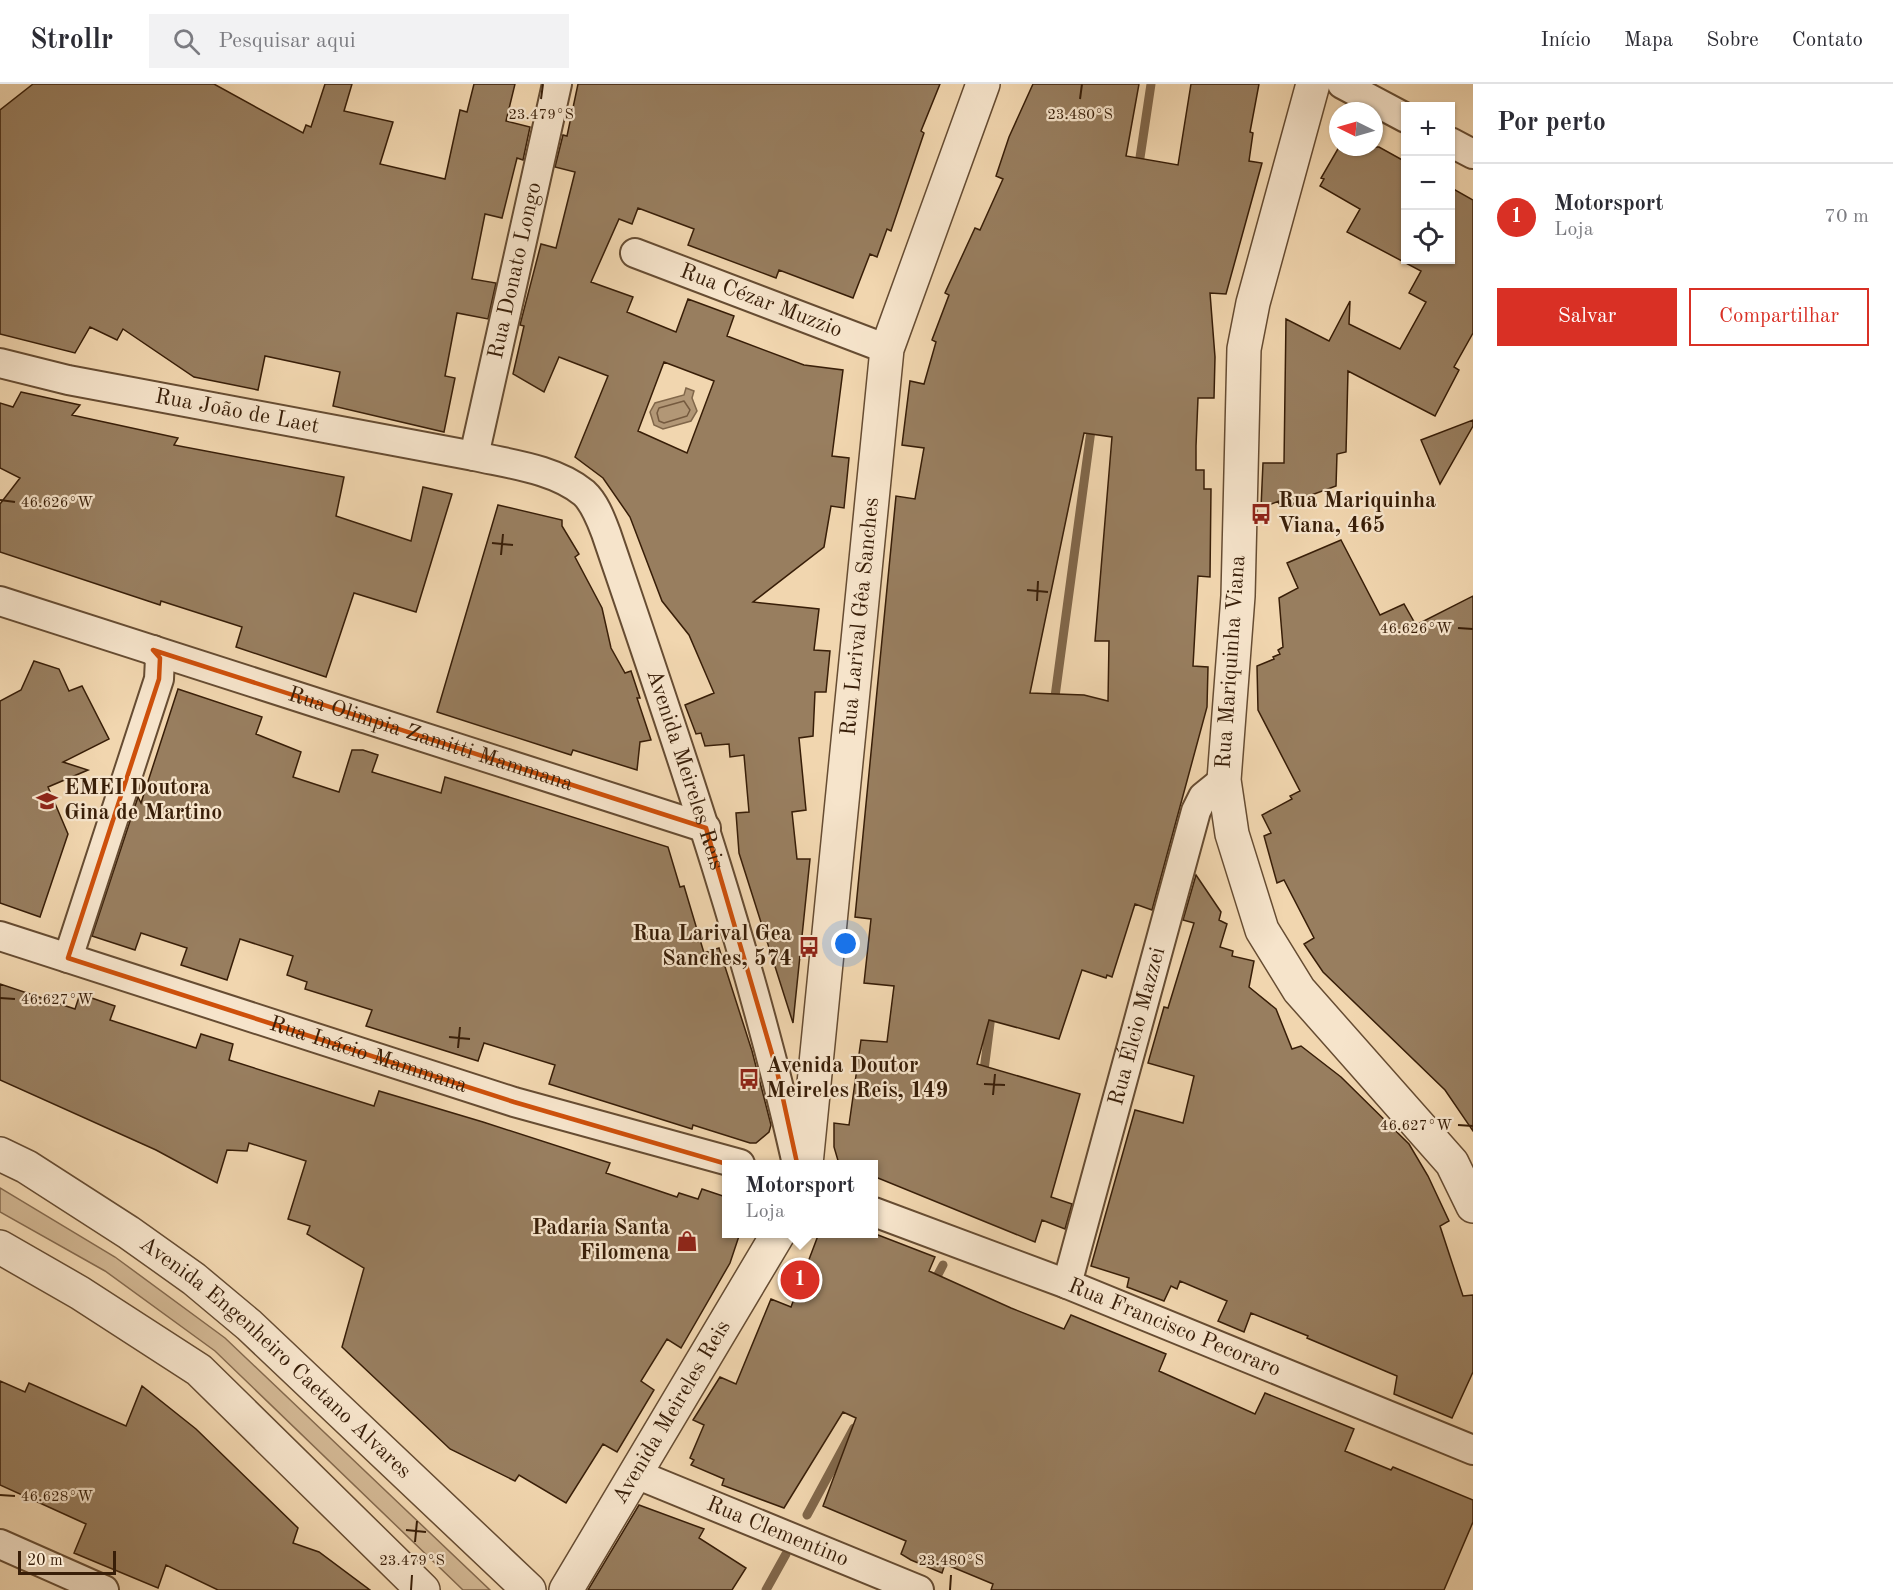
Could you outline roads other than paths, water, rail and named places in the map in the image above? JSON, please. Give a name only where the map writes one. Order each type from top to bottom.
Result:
[{"type":"street","name":"Rua Donato Longo","points":[[474,456],[557,84]]},
{"type":"street","name":"Rua Larival Gêa Sanches","points":[[806,1160],[887,349],[983,84]]},
{"type":"street","name":"Rua Mariquinha Viana","points":[[1313,84],[1253,303],[1244,348],[1238,596],[1224,780],[1232,834],[1262,930],[1299,990],[1452,1163],[1473,1206]]},
{"type":"street","points":[[1342,84],[1401,115]]},
{"type":"street","points":[[1455,144],[1473,153]]},
{"type":"street","name":"Rua Cézar Muzzio","points":[[635,254],[887,349]]},
{"type":"street","name":"Rua João de Laet","points":[[0,363],[68,380],[474,456]]},
{"type":"street","name":"Avenida Meireles Reis","points":[[474,456],[538,471],[567,482],[585,494],[599,514],[706,828],[777,1071],[796,1160]]},
{"type":"street","name":"Rua Olimpia Zamitti Mammana","points":[[0,601],[706,828]]},
{"type":"street","points":[[68,958],[159,679],[160,657],[153,650]]},
{"type":"street","name":"Rua Élcio Mazzei","points":[[1067,1284],[1196,811],[1203,797],[1224,780]]},
{"type":"street","name":"Rua Inácio Mammana","points":[[0,936],[514,1102],[725,1160]]},
{"type":"street","name":"Avenida Engenheiro Caetano Alvares","points":[[0,1154],[27,1167],[128,1232],[194,1279],[257,1332],[529,1590]]},
{"type":"street","name":"Rua Francisco Pecoraro","points":[[878,1214],[1067,1284],[1473,1450]]},
{"type":"street","name":"Avenida Meireles Reis","points":[[566,1590],[774,1238]]},
{"type":"street","points":[[0,1247],[80,1293],[199,1370],[423,1590]]},
{"type":"street","name":"Rua Clementino","points":[[636,1474],[918,1590]]},
{"type":"street","points":[[0,1544],[104,1590]]},
{"type":"water","points":[[686,388],[694,391],[692,398],[697,411],[691,421],[663,429],[654,425],[650,412],[655,403],[684,395]]},
{"type":"waterway","points":[[1138,171],[1151,84]]},
{"type":"waterway","points":[[1054,704],[1092,423]]},
{"type":"waterway","points":[[983,1078],[992,1008]]},
{"type":"waterway","points":[[933,1284],[943,1265]]},
{"type":"waterway","points":[[807,1515],[854,1428]]},
{"type":"waterway","points":[[766,1590],[786,1554]]},
{"type":"place","name":"Rua Mariquinha Viana, 465","points":[[1261,514]]},
{"type":"place","name":"EMEI Doutora Gina de Martino","points":[[47,801]]},
{"type":"place","name":"Rua Larival Gea Sanches, 574","points":[[809,947]]},
{"type":"place","name":"Avenida Doutor Meireles Reis, 149","points":[[749,1079]]},
{"type":"place","name":"Padaria Santa Filomena","points":[[687,1241]]},
{"type":"place","name":"Motorsport","points":[[800,1280]]}]
